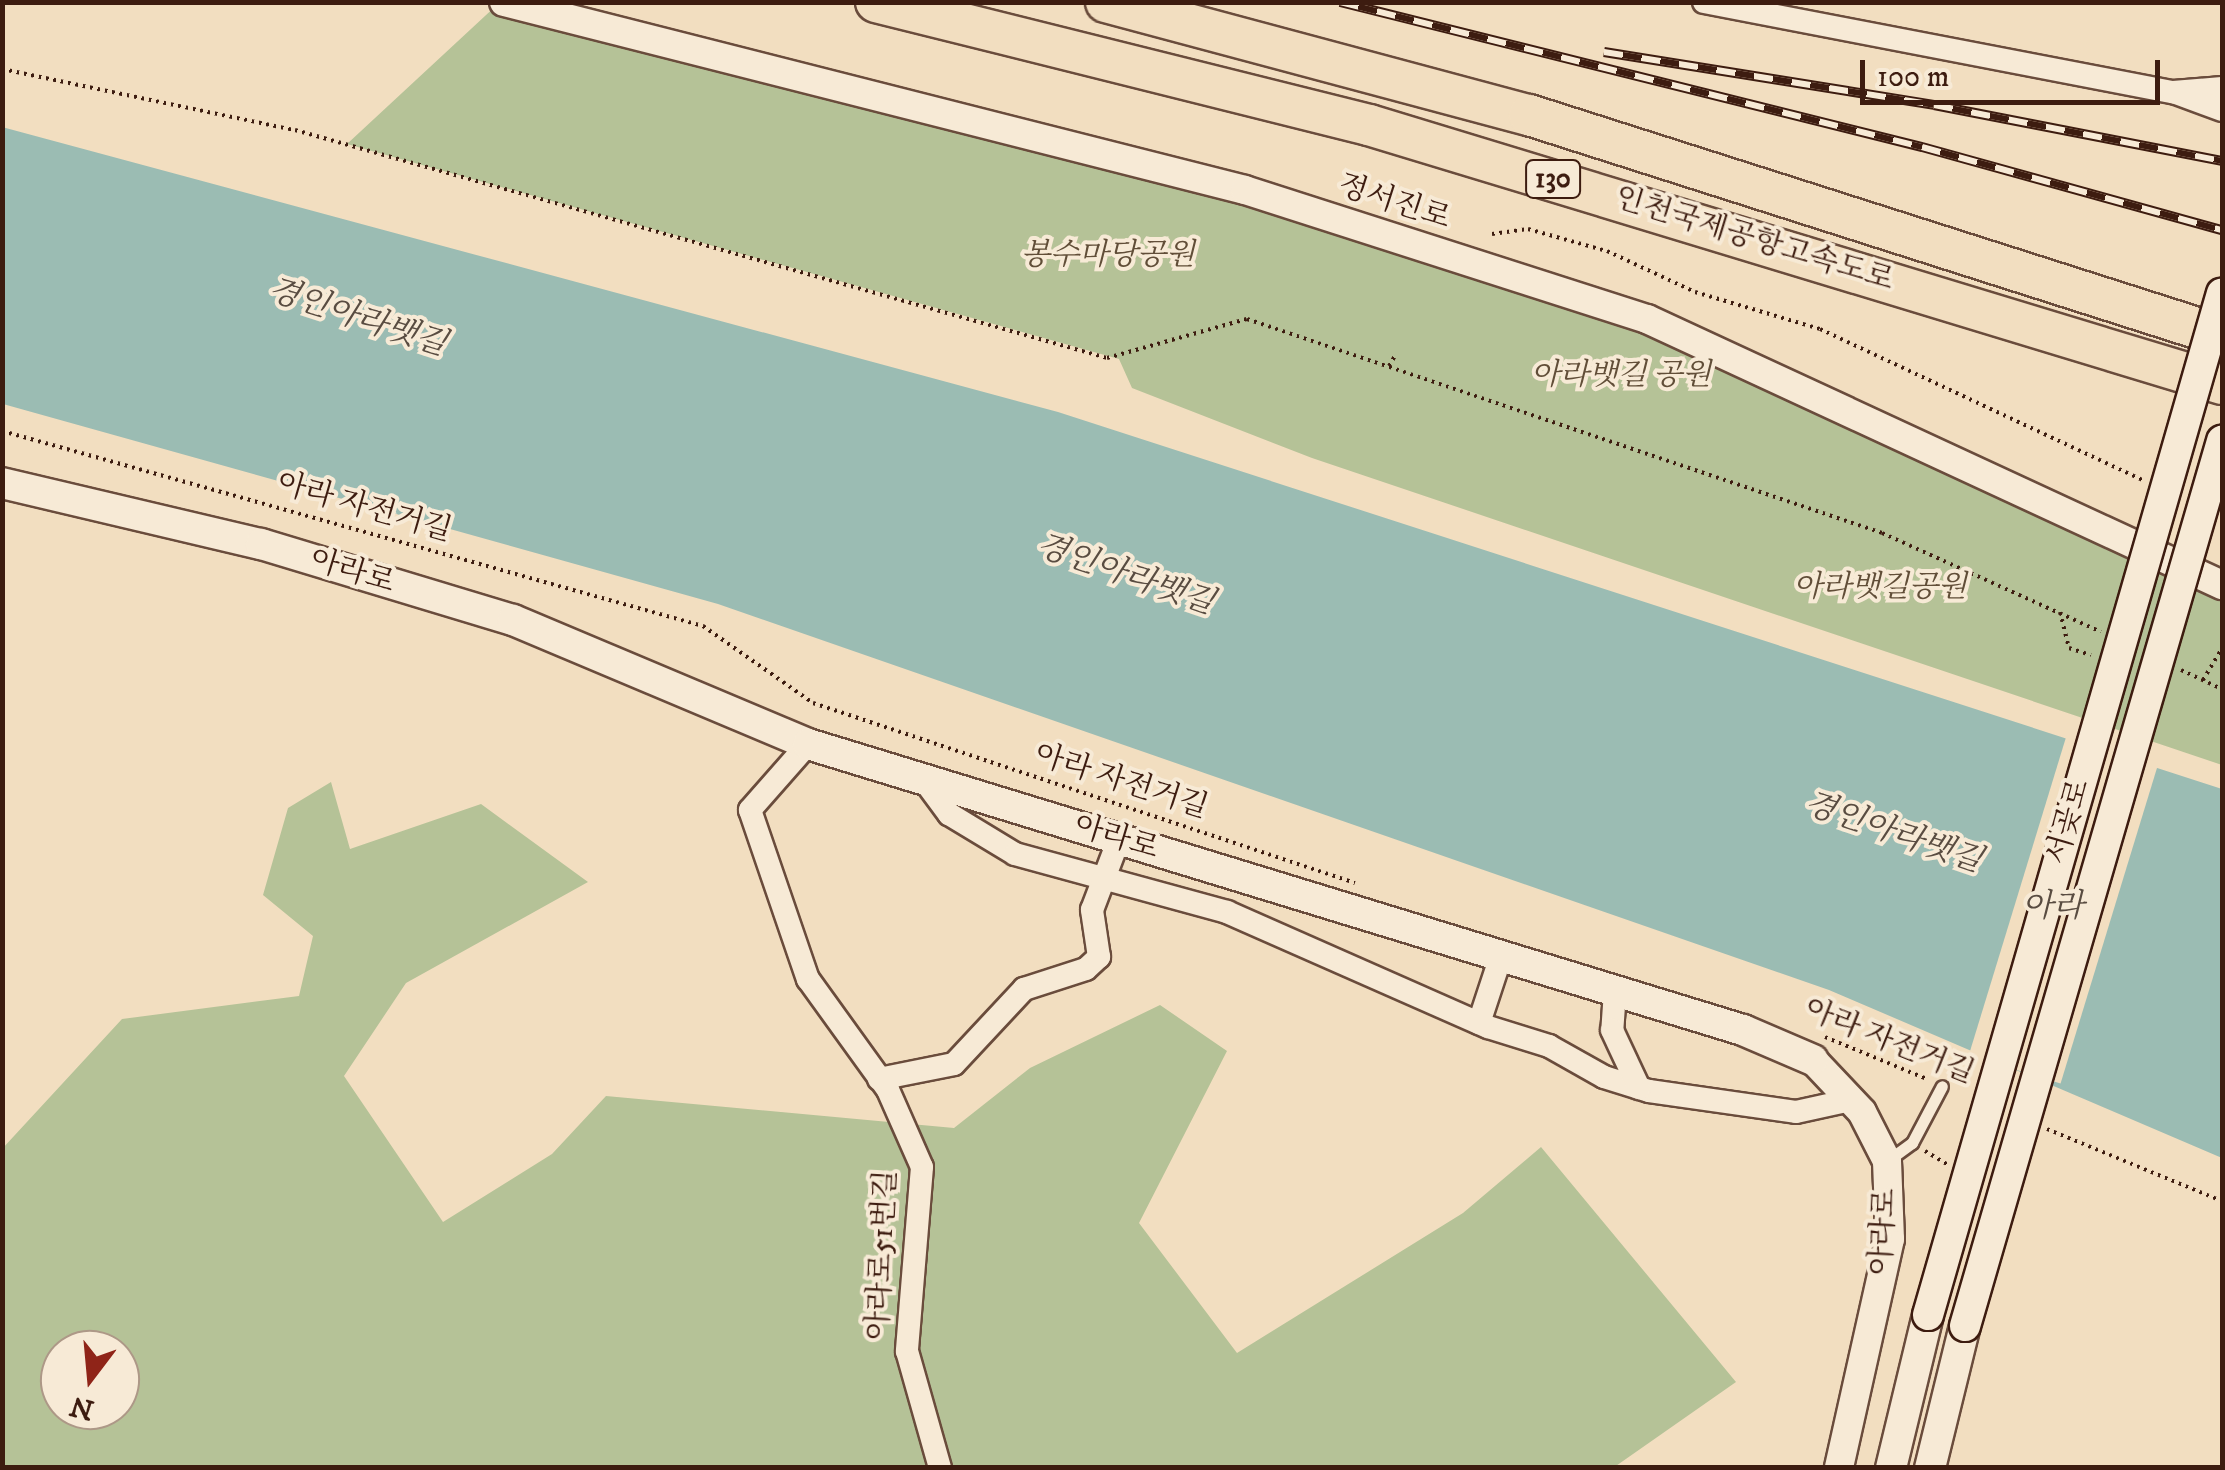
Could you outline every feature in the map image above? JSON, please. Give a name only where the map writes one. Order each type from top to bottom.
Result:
[{"type":"highway","name":"인천국제공항고속도로","points":[[876,2],[1369,125],[2222,384]]},
{"type":"highway","name":"인천국제공항고속도로","points":[[1106,2],[1529,115],[2222,336]]},
{"type":"main road","name":"서곶로","points":[[1891,1468],[1928,1315],[2222,294]]},
{"type":"main road","name":"서곶로","points":[[1930,1468],[1966,1326],[2222,442]]},
{"type":"main road","name":"아라로","points":[[2,483],[261,544],[513,620],[808,744],[1743,1030],[1815,1048]]},
{"type":"street","name":"정서진로","points":[[504,2],[1246,190],[1629,313],[2222,585]]},
{"type":"street","points":[[1704,2],[2172,92],[2222,110]]},
{"type":"street","points":[[2172,92],[2222,88]]},
{"type":"street","points":[[2188,568],[2222,568]]},
{"type":"street","name":"아라로51번길","points":[[808,744],[750,810],[808,979],[879,1078],[922,1168],[908,1352],[940,1468]]},
{"type":"street","points":[[922,779],[930,796],[977,836],[1015,854],[1226,912],[1480,1023],[1549,1046],[1639,1088],[1796,1112],[1851,1100]]},
{"type":"street","points":[[879,1078],[954,1064],[1024,989],[1086,968],[1099,958],[1092,910],[1120,840]]},
{"type":"street","points":[[1480,1023],[1501,956]]},
{"type":"street","points":[[1616,991],[1612,1030],[1639,1088]]},
{"type":"street","name":"아라로","points":[[1815,1048],[1887,1162],[1890,1239],[1839,1468]]},
{"type":"lane","points":[[1887,1162],[1912,1143],[1942,1086]]},
{"type":"path","points":[[2,69],[295,130],[1106,358],[1124,358],[1240,318],[1882,533],[2107,635]]},
{"type":"path","points":[[1492,234],[1528,229],[1560,238],[1696,292],[1820,329],[2152,485]]},
{"type":"path","points":[[1388,366],[1396,354]]},
{"type":"path","name":"아라 자전거길","points":[[2,431],[703,626],[813,703],[1358,884]]},
{"type":"path","points":[[2060,612],[2069,648],[2096,657]]},
{"type":"path","points":[[2203,680],[2222,648]]},
{"type":"path","points":[[2171,665],[2222,689]]},
{"type":"path","name":"아라 자전거길","points":[[1815,1048],[1942,1086]]},
{"type":"path","points":[[2032,1123],[2222,1201]]},
{"type":"green space","points":[[499,3],[1245,190],[1647,319],[2222,585],[2222,765],[1312,458],[1132,388],[1119,359],[347,144]]},
{"type":"green space","points":[[331,782],[350,849],[481,804],[588,882],[406,983],[344,1076],[443,1222],[552,1154],[606,1096],[954,1128],[1030,1068],[1160,1005],[1227,1051],[1139,1223],[1237,1353],[1463,1213],[1541,1147],[1736,1382],[1613,1468],[3,1467],[2,1149],[122,1019],[299,996],[313,936],[263,895],[288,808]]},
{"type":"water","name":"아라","points":[[2,127],[1058,412],[2222,789],[2222,1158],[1829,990],[718,604],[3,404]]},
{"type":"pier","points":[[2067,734],[2159,762],[2061,1083],[1969,1055]]},
{"type":"railway","points":[[1340,2],[1922,147],[2222,230]]},
{"type":"railway","points":[[1604,52],[1934,105],[2222,161]]},
{"type":"park label","name":"봉수마당공원","points":[[1108,256]]},
{"type":"park label","name":"아라뱃길 공원","points":[[1621,376]]},
{"type":"park label","name":"아라뱃길공원","points":[[1880,588]]},
{"type":"water label","name":"경인아라뱃길","points":[[357,318]]},
{"type":"water label","name":"경인아라뱃길","points":[[1125,575]]},
{"type":"water label","name":"경인아라뱃길","points":[[1893,833]]}]
